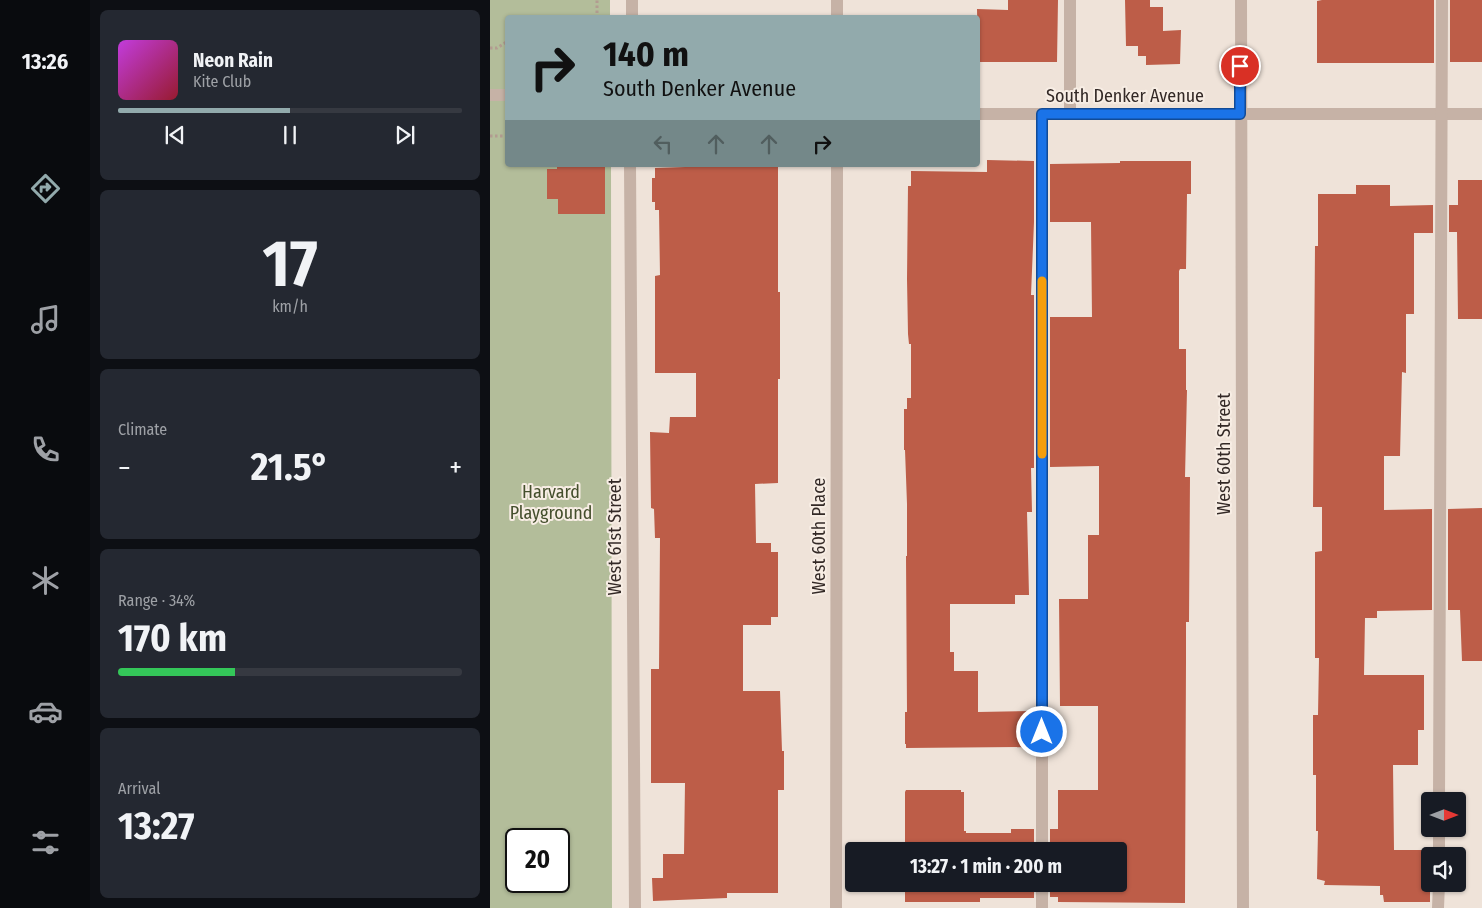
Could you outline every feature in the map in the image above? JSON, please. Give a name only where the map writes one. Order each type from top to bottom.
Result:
[{"type":"street","points":[[632,0],[632,15]]},
{"type":"street","points":[[837,0],[837,15]]},
{"type":"street","points":[[1070,0],[1070,114]]},
{"type":"street","name":"West 60th Street","points":[[1241,0],[1243,908]]},
{"type":"street","points":[[1439,792],[1442,0]]},
{"type":"street","points":[[490,95],[505,95]]},
{"type":"street","name":"South Denker Avenue","points":[[980,114],[1482,114]]},
{"type":"street","points":[[1042,114],[1042,842]]},
{"type":"street","name":"West 61st Street","points":[[630,167],[635,908]]},
{"type":"street","name":"West 60th Place","points":[[836,908],[837,167]]},
{"type":"street","points":[[1042,892],[1042,908]]},
{"type":"street","points":[[1438,892],[1438,908]]},
{"type":"path","points":[[597,0],[597,15]]},
{"type":"path","points":[[490,48],[497,48],[505,43]]},
{"type":"path","points":[[490,136],[505,136]]},
{"type":"green space","name":"Harvard Playground","points":[[490,0],[610,0],[610,15],[505,15],[505,167],[611,167],[612,908],[490,908]]},
{"type":"building","points":[[1008,0],[1058,0],[1057,62],[980,62],[980,15],[977,15],[977,9],[1008,10]]},
{"type":"building","points":[[1125,0],[1150,0],[1150,7],[1163,7],[1163,31],[1181,30],[1180,64],[1146,65],[1146,56],[1138,56],[1138,46],[1126,46]]},
{"type":"building","points":[[1434,0],[1434,63],[1317,63],[1317,1]]},
{"type":"building","points":[[1450,0],[1482,0],[1482,62],[1450,62]]},
{"type":"building","points":[[987,160],[1034,161],[1031,295],[1034,295],[1034,468],[1031,468],[1032,512],[1027,512],[1029,595],[1015,595],[1015,604],[950,604],[950,652],[954,652],[954,671],[978,671],[978,712],[1032,711],[1033,747],[906,748],[907,504],[904,409],[907,409],[907,398],[911,398],[911,344],[909,344],[908,334],[907,279],[908,186],[911,186],[911,171],[987,172]]},
{"type":"building","points":[[1120,161],[1191,161],[1191,194],[1187,194],[1186,269],[1180,269],[1179,271],[1179,349],[1186,349],[1185,477],[1190,477],[1189,622],[1186,622],[1185,903],[1058,902],[1058,897],[1050,897],[1050,892],[1127,892],[1127,842],[1050,842],[1050,829],[1058,829],[1058,790],[1098,790],[1098,706],[1060,706],[1059,599],[1088,599],[1088,535],[1099,535],[1099,466],[1050,467],[1050,317],[1092,317],[1091,222],[1050,222],[1050,164],[1120,163]]},
{"type":"building","points":[[557,167],[605,167],[605,214],[558,214],[558,199],[547,199],[547,169],[557,169]]},
{"type":"building","points":[[778,167],[780,379],[778,379],[778,483],[755,484],[756,543],[771,543],[771,552],[778,552],[778,617],[771,617],[771,625],[743,625],[743,691],[780,691],[782,751],[784,751],[784,790],[778,790],[778,893],[727,893],[727,898],[653,901],[652,878],[663,878],[663,854],[684,854],[685,783],[651,783],[651,669],[659,669],[660,538],[655,538],[654,509],[651,508],[650,432],[669,433],[670,417],[696,417],[696,373],[655,373],[655,276],[660,275],[659,210],[655,210],[655,202],[652,202],[652,178],[655,178],[655,168]]},
{"type":"building","points":[[1458,180],[1482,180],[1482,319],[1458,319],[1457,232],[1449,232],[1449,205],[1458,205]]},
{"type":"building","points":[[1356,185],[1390,185],[1390,206],[1433,205],[1433,233],[1414,233],[1414,314],[1406,314],[1406,373],[1402,372],[1400,456],[1384,456],[1384,510],[1432,509],[1432,610],[1377,611],[1377,618],[1365,618],[1364,675],[1424,675],[1424,730],[1418,730],[1418,765],[1393,765],[1394,850],[1421,850],[1421,892],[1430,892],[1430,902],[1384,902],[1383,895],[1380,895],[1380,886],[1324,885],[1325,881],[1317,879],[1316,775],[1313,775],[1313,715],[1318,715],[1319,658],[1315,658],[1315,552],[1322,551],[1322,507],[1313,507],[1315,246],[1318,246],[1318,194],[1356,194]]},
{"type":"building","points":[[1482,508],[1482,661],[1462,661],[1460,610],[1448,610],[1448,509]]},
{"type":"building","points":[[906,790],[961,790],[961,792],[964,792],[964,831],[966,833],[1011,833],[1011,829],[1034,829],[1034,842],[905,842]]},
{"type":"building","points":[[905,892],[1034,892],[1034,898],[980,898],[980,902],[905,902]]},
{"type":"slow traffic","points":[[1042,281],[1042,454]]},
{"type":"route","points":[[1042,732],[1042,114],[1240,114],[1240,66]]}]
